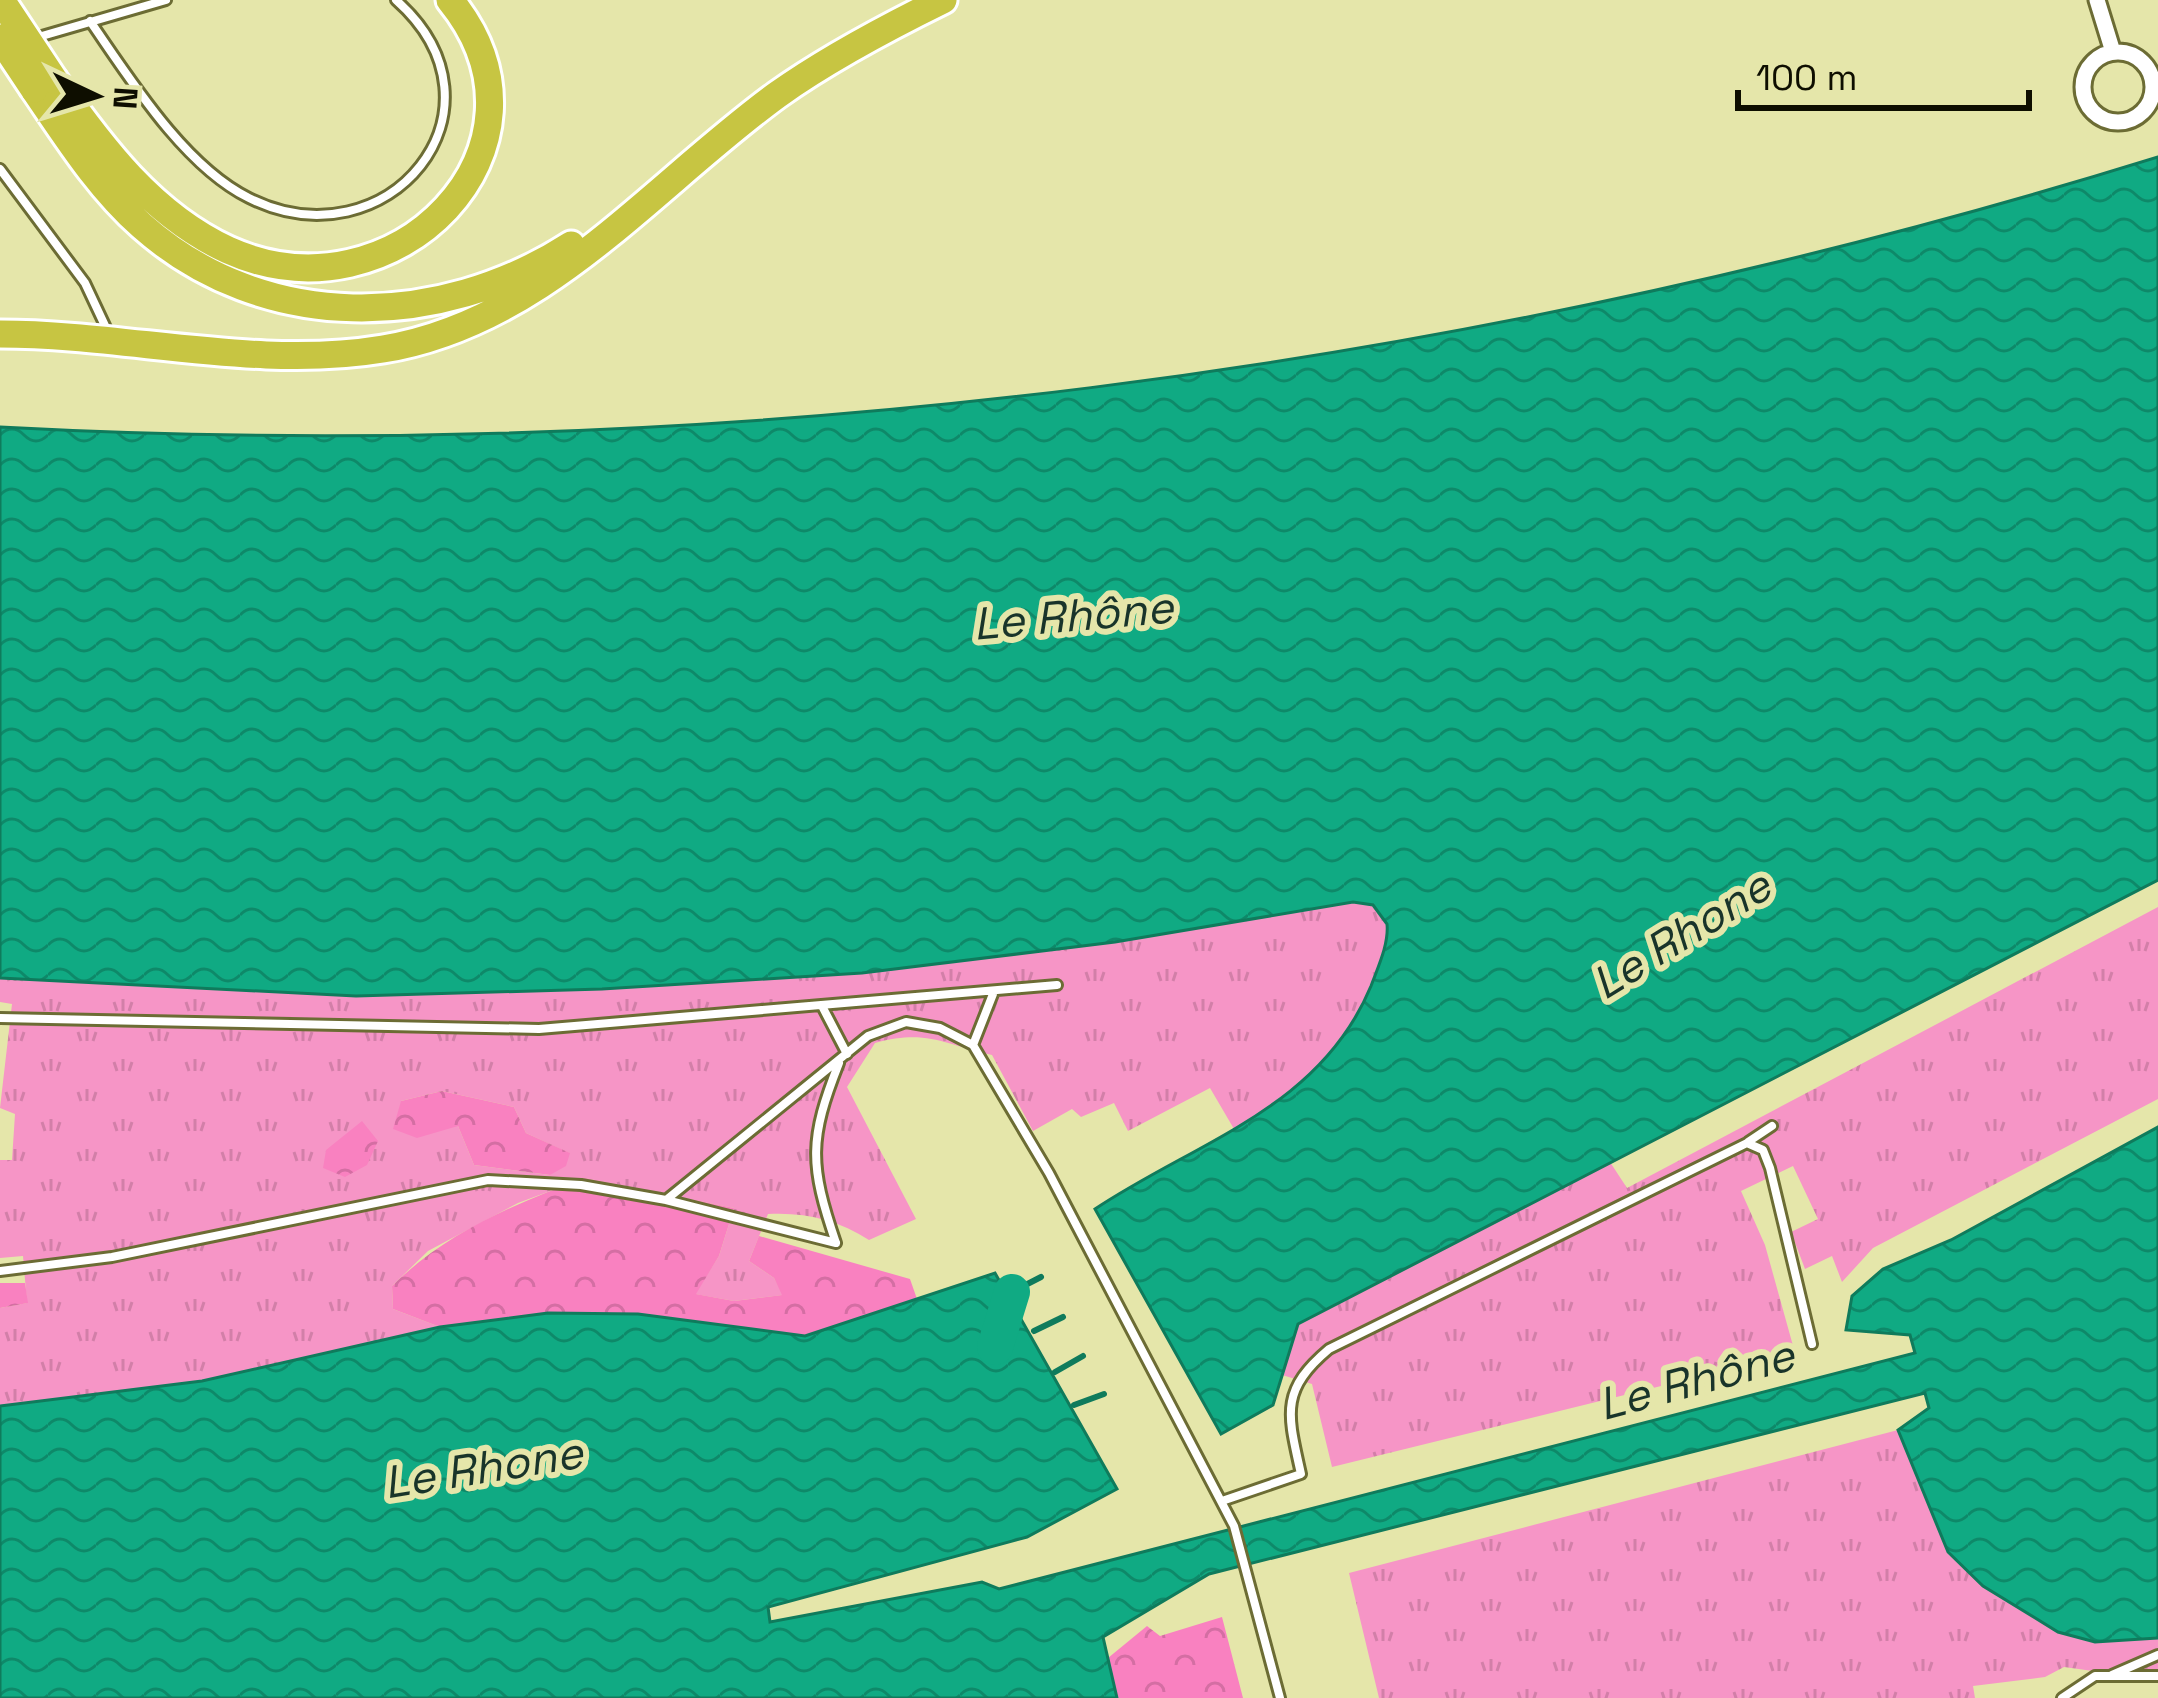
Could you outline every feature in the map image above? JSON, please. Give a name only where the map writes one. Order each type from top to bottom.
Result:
[{"type":"highway","points":[[0,38],[128,175],[195,232],[269,263],[345,267],[395,250],[426,230],[453,202],[479,150],[487,99],[482,61],[469,27],[450,0]]},
{"type":"highway","points":[[0,334],[296,354],[407,345],[473,323],[533,291],[778,94],[943,0]]},
{"type":"highway","points":[[3,1],[98,180],[156,237],[227,281],[292,302],[387,308],[473,293],[526,272],[656,190]]},
{"type":"street","points":[[2098,0],[2113,52]]},
{"type":"street","points":[[2113,52],[2138,58],[2150,72],[2153,90],[2148,107],[2134,119],[2100,120],[2086,103],[2083,85],[2089,67],[2113,52]]},
{"type":"lane","points":[[0,56],[52,31],[166,0]]},
{"type":"lane","points":[[90,21],[159,117],[215,172],[247,197],[315,217],[352,213],[387,197],[419,170],[440,135],[447,97],[441,59],[422,23],[396,0]]},
{"type":"lane","points":[[0,169],[85,283],[111,339]]},
{"type":"lane","points":[[0,1018],[539,1029],[1057,985]]},
{"type":"lane","points":[[973,1045],[993,994]]},
{"type":"lane","points":[[906,1022],[908,1000]]},
{"type":"lane","points":[[0,1271],[112,1257],[488,1180],[581,1185],[666,1200],[836,1243],[819,1194],[815,1125],[844,1058],[822,1006]]},
{"type":"lane","points":[[666,1200],[868,1036],[906,1022],[940,1028],[973,1045],[1048,1174],[1222,1501],[1280,1698]]},
{"type":"lane","points":[[1222,1501],[1301,1474],[1289,1422],[1291,1395],[1304,1370],[1330,1349],[1747,1143],[1772,1126]]},
{"type":"lane","points":[[1747,1143],[1763,1150],[1770,1168],[1812,1344]]},
{"type":"lane","points":[[2111,1676],[2158,1655]]},
{"type":"lane","points":[[2062,1698],[2095,1676],[2158,1676]]},
{"type":"green space","points":[[1353,902],[1373,905],[1387,924],[1385,955],[1359,1016],[1287,1094],[1234,1129],[1210,1088],[1128,1131],[1114,1103],[1081,1117],[1072,1109],[1033,1131],[992,1055],[922,1038],[875,1043],[847,1087],[916,1219],[869,1240],[821,1219],[768,1214],[749,1261],[774,1278],[783,1295],[734,1301],[695,1294],[719,1256],[734,1208],[585,1178],[518,1203],[428,1251],[392,1286],[393,1309],[440,1327],[202,1381],[0,1406],[0,1308],[27,1303],[23,1256],[0,1258],[0,1160],[12,1160],[15,1114],[0,1108],[12,1004],[0,1002],[0,975],[356,996],[602,989],[862,973]],"holes":[[[442,1091],[514,1107],[526,1133],[569,1153],[550,1175],[474,1165],[458,1126],[401,1101]]]},
{"type":"green space","points":[[2158,907],[2158,1099],[1873,1248],[1842,1282],[1832,1256],[1805,1269],[1791,1232],[1818,1219],[1793,1166],[1741,1191],[1765,1245],[1795,1353],[1332,1467],[1312,1384],[1282,1375],[1298,1325],[1610,1162],[1627,1188]]},
{"type":"green space","points":[[442,1091],[514,1107],[526,1133],[570,1153],[566,1166],[550,1175],[474,1165],[458,1126],[417,1138],[393,1129],[401,1101]]},
{"type":"green space","points":[[362,1121],[378,1141],[367,1165],[345,1177],[323,1168],[326,1150]]},
{"type":"green space","points":[[585,1178],[734,1208],[719,1256],[696,1294],[734,1301],[782,1295],[774,1278],[749,1261],[759,1236],[910,1279],[917,1299],[805,1336],[638,1314],[440,1327],[393,1309],[392,1286],[435,1250],[507,1209]]},
{"type":"green space","points":[[0,1283],[25,1283],[28,1303],[0,1308]]},
{"type":"green space","points":[[1898,1430],[1948,1552],[1982,1586],[2058,1632],[2100,1642],[2158,1638],[2158,1680],[2064,1667],[2045,1677],[1973,1686],[1975,1698],[1379,1698],[1349,1573]]},
{"type":"green space","points":[[1222,1617],[1243,1698],[1117,1698],[1108,1658],[1147,1626],[1160,1636]]},
{"type":"water","points":[[2158,157],[2158,880],[1298,1324],[1273,1405],[1221,1434],[1095,1209],[1252,1118],[1321,1063],[1349,1028],[1382,955],[1387,924],[1373,905],[1353,902],[1115,942],[862,973],[602,989],[356,996],[0,978],[0,427],[273,435],[546,432],[819,416],[1091,388],[1361,348],[1630,296],[1895,232]]},
{"type":"water","name":"Le Rhone","points":[[2158,1127],[2158,1638],[2095,1642],[2058,1632],[1983,1586],[1948,1552],[1898,1430],[1929,1408],[1925,1393],[1209,1574],[1103,1637],[1117,1698],[0,1698],[0,1406],[202,1381],[440,1327],[548,1313],[638,1314],[805,1336],[995,1273],[1117,1489],[1027,1537],[768,1607],[770,1622],[982,1582],[999,1589],[1915,1353],[1910,1335],[1846,1330],[1852,1296],[1883,1269],[1951,1240]]},
{"type":"waterway","points":[[1012,1292],[1041,1277]]},
{"type":"waterway","points":[[995,1347],[1012,1292]]},
{"type":"waterway","points":[[1034,1331],[1063,1317]]},
{"type":"waterway","points":[[1055,1372],[1083,1356]]},
{"type":"waterway","points":[[1074,1405],[1104,1394]]},
{"type":"water label","name":"Le Rhône","points":[[1073,615]]},
{"type":"water label","name":"Le Rhône","points":[[1696,1379]]}]
